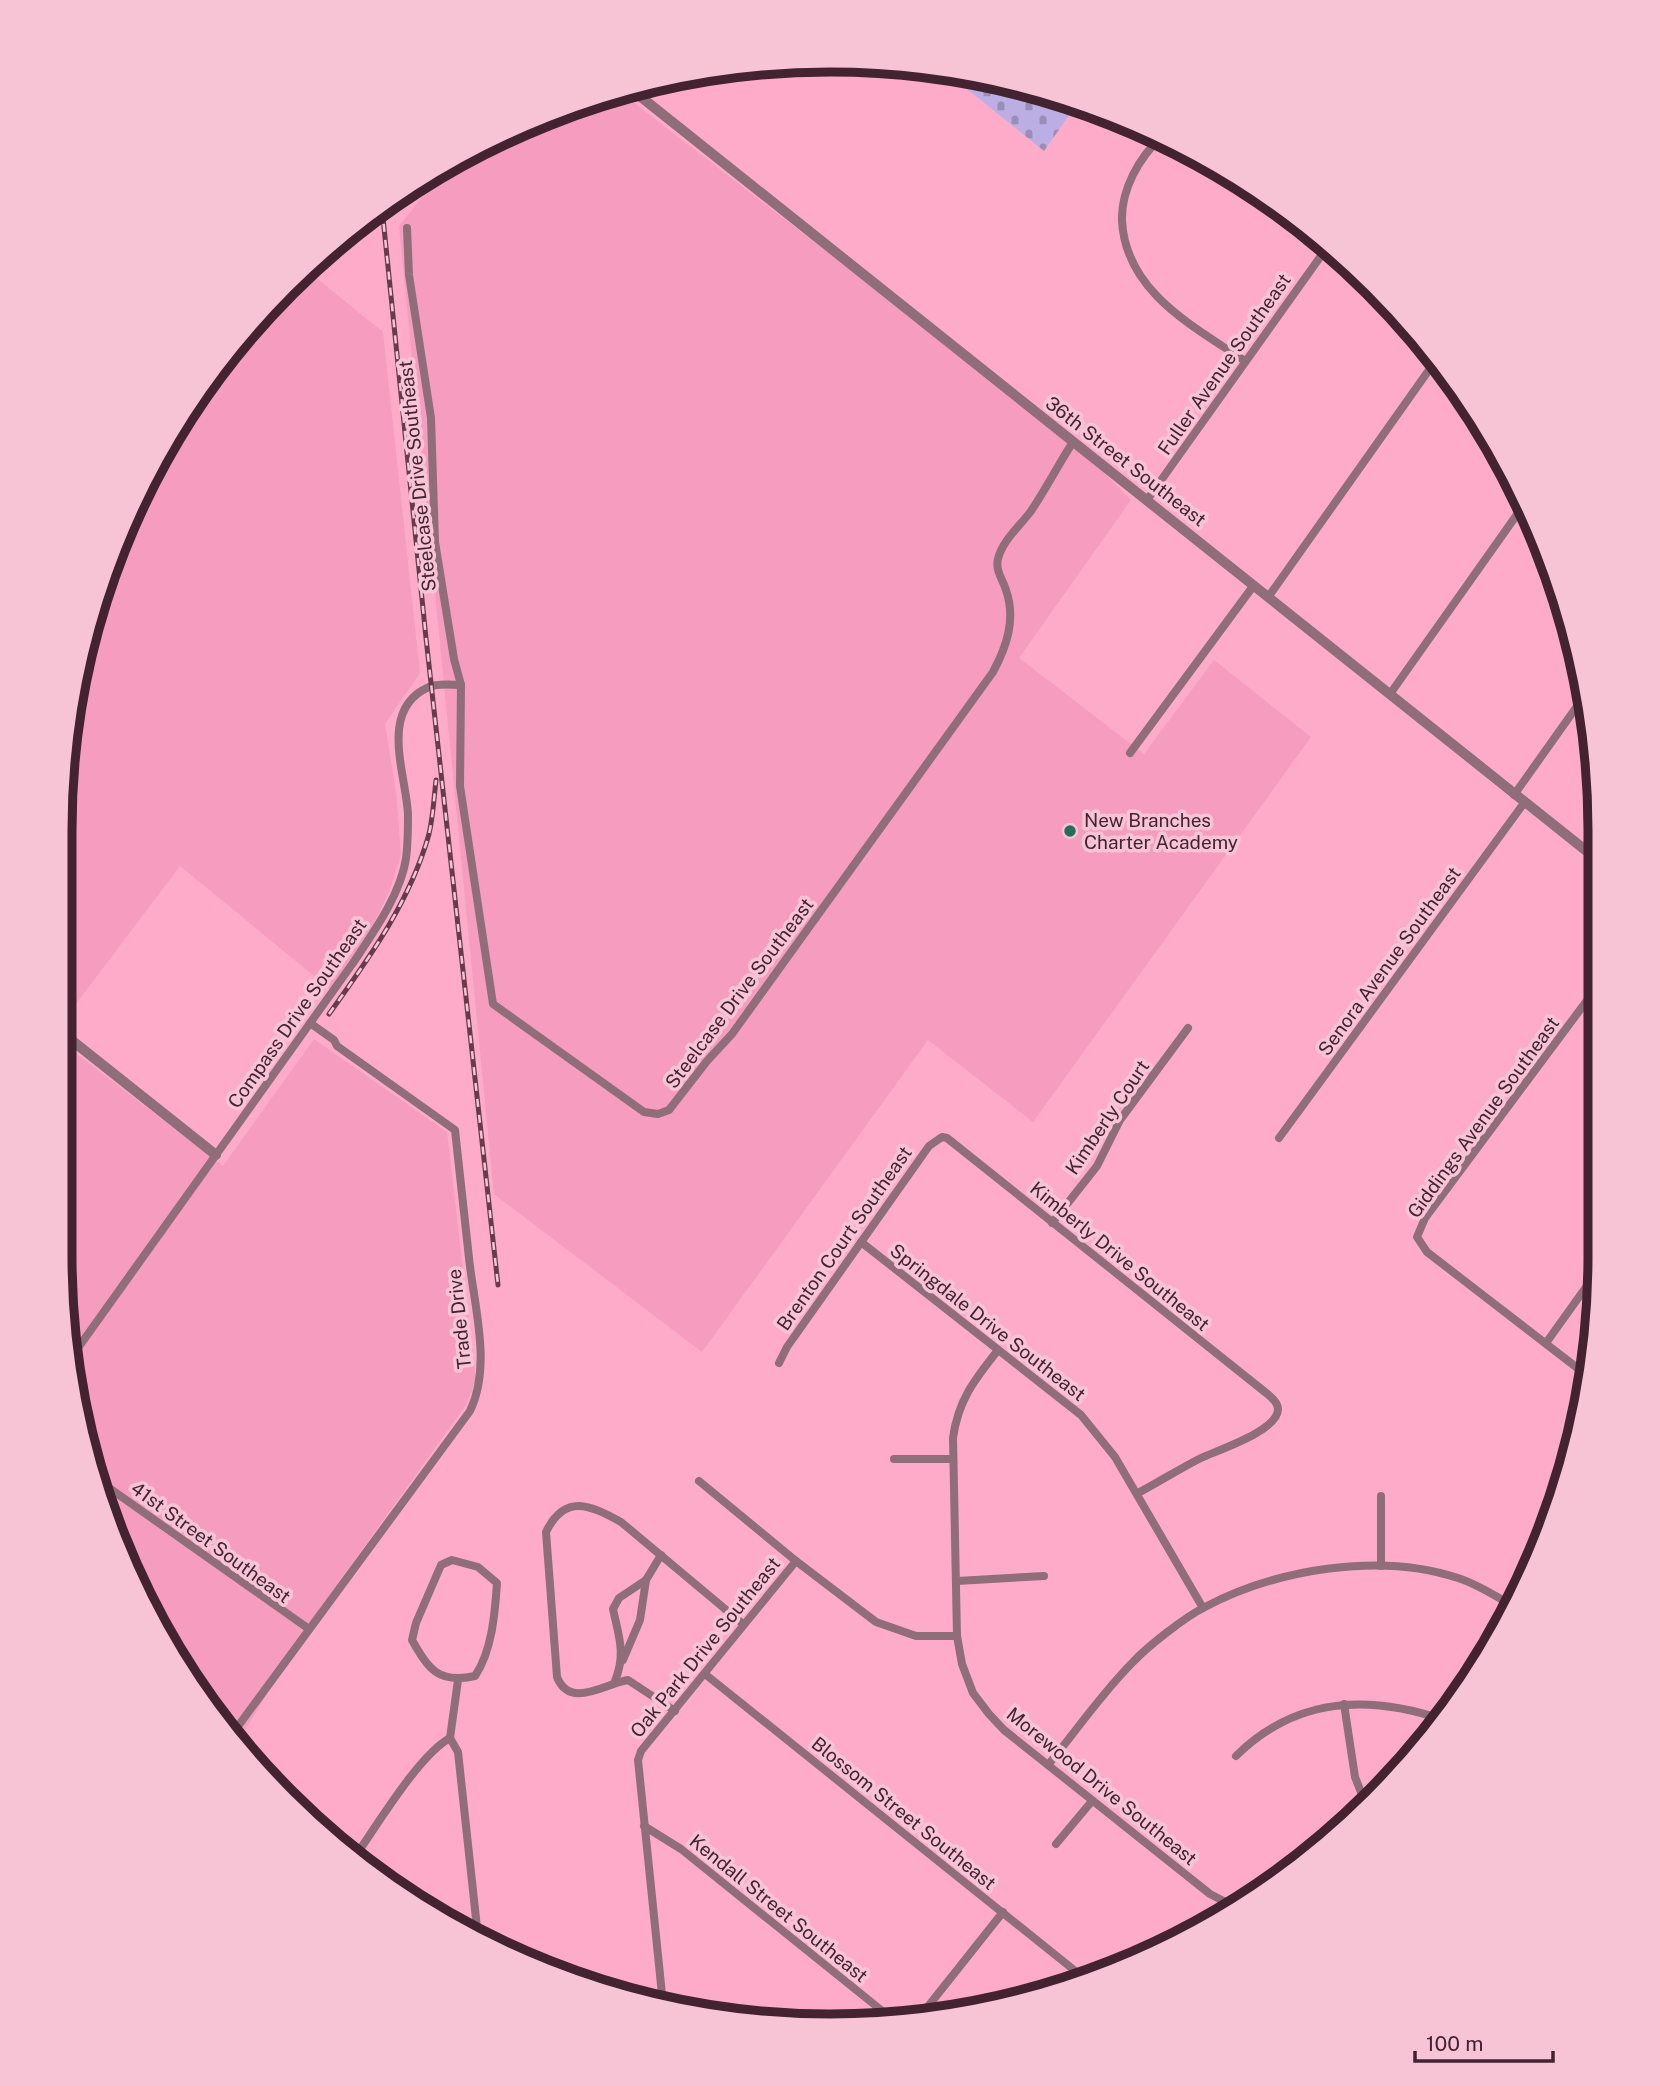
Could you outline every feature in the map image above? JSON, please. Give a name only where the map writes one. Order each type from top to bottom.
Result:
[{"type":"street","name":"36th Street Southeast","points":[[640,96],[1588,852]]},
{"type":"street","points":[[1153,144],[1126,187],[1122,206],[1123,238],[1131,262],[1140,278],[1168,307],[1245,361]]},
{"type":"street","name":"Steelcase Drive Southeast","points":[[407,228],[409,275],[431,418],[435,542],[454,659],[461,685],[460,786],[493,1004],[644,1112],[658,1114],[670,1111],[707,1061],[732,1034],[993,672],[1004,652],[1010,624],[1007,593],[997,563],[998,557],[1073,442]]},
{"type":"street","name":"Fuller Avenue Southeast","points":[[1147,500],[1322,254]]},
{"type":"street","points":[[1269,596],[1431,367]]},
{"type":"street","points":[[1390,694],[1518,513]]},
{"type":"street","points":[[1130,753],[1254,585]]},
{"type":"street","name":"Compass Drive Southeast","points":[[77,1349],[310,1024],[389,906],[406,860],[408,813],[400,775],[399,730],[404,709],[412,696],[432,685],[461,685]]},
{"type":"street","points":[[1514,795],[1578,705]]},
{"type":"street","name":"Senora Avenue Southeast","points":[[1279,1138],[1524,803]]},
{"type":"street","name":"Giddings Avenue Southeast","points":[[1546,1343],[1427,1252],[1418,1237],[1425,1218],[1588,999]]},
{"type":"street","name":"Trade Drive","points":[[237,1728],[470,1411],[478,1396],[481,1368],[456,1130],[310,1024]]},
{"type":"street","name":"Kimberly Court","points":[[1052,1223],[1097,1166],[1121,1119],[1188,1028]]},
{"type":"street","points":[[72,1041],[216,1155]]},
{"type":"street","name":"Kimberly Drive Southeast","points":[[942,1137],[954,1142],[1265,1392],[1276,1404],[1278,1409],[1275,1419],[1252,1436],[1200,1459],[1138,1493]]},
{"type":"street","name":"Brenton Court Southeast","points":[[779,1363],[787,1347],[929,1146],[942,1137]]},
{"type":"street","name":"Springdale Drive Southeast","points":[[861,1242],[1081,1415],[1115,1457],[1138,1493],[1203,1608]]},
{"type":"street","points":[[1580,1370],[1546,1343],[1587,1285]]},
{"type":"street","name":"Morewood Drive Southeast","points":[[998,1350],[969,1387],[956,1417],[953,1460],[957,1636],[962,1664],[973,1693],[1004,1730],[1210,1894],[1226,1902]]},
{"type":"street","points":[[894,1459],[953,1460]]},
{"type":"street","points":[[699,1481],[796,1561],[876,1622],[916,1636],[957,1636]]},
{"type":"street","name":"41st Street Southeast","points":[[108,1487],[309,1629]]},
{"type":"street","points":[[1381,1496],[1381,1566]]},
{"type":"street","points":[[675,1711],[628,1679],[615,1681],[593,1693],[577,1693],[560,1685],[557,1677],[546,1532],[552,1520],[565,1508],[582,1505],[621,1522],[743,1624]]},
{"type":"street","points":[[615,1681],[640,1620],[646,1580],[661,1555]]},
{"type":"street","points":[[452,1560],[478,1567],[497,1584],[483,1664],[475,1676],[457,1680],[435,1672],[412,1640],[416,1623],[441,1565],[452,1560]]},
{"type":"street","name":"Oak Park Drive Southeast","points":[[662,1995],[638,1760],[641,1751],[796,1561]]},
{"type":"street","points":[[1048,1765],[1134,1660],[1203,1608],[1254,1586],[1290,1575],[1381,1566],[1458,1578],[1504,1602]]},
{"type":"street","points":[[957,1581],[1044,1576]]},
{"type":"street","points":[[621,1665],[621,1645],[613,1609],[619,1598],[646,1580]]},
{"type":"street","name":"Blossom Street Southeast","points":[[705,1674],[1078,1973]]},
{"type":"street","points":[[457,1680],[450,1738],[458,1752],[477,1927]]},
{"type":"street","points":[[1236,1756],[1264,1731],[1312,1710],[1344,1704],[1374,1703],[1404,1707],[1433,1716]]},
{"type":"street","points":[[1344,1704],[1355,1777],[1362,1796]]},
{"type":"street","points":[[359,1851],[418,1768],[438,1744],[450,1738]]},
{"type":"street","points":[[1056,1844],[1092,1801]]},
{"type":"street","name":"Kendall Street Southeast","points":[[644,1826],[681,1849],[884,2013]]},
{"type":"street","points":[[927,2008],[1003,1912]]},
{"type":"shaded area","points":[[629,99],[1073,442],[1131,500],[1019,658],[1144,754],[1214,660],[1311,737],[1033,1122],[928,1040],[702,1352],[494,1194],[399,226],[432,185],[451,173],[540,129]]},
{"type":"shaded area","points":[[313,276],[383,332],[420,673],[385,724],[396,791],[401,854],[390,890],[367,937],[330,989],[180,866],[72,1009],[73,780],[86,682],[112,586],[150,495],[173,451],[200,409],[228,368],[260,330]]},
{"type":"shaded area","points":[[314,1039],[447,1132],[476,1380],[466,1405],[318,1611],[242,1735],[173,1635],[150,1591],[112,1500],[86,1404],[73,1306],[72,1050],[223,1166]]},
{"type":"green space","points":[[960,83],[1072,111],[1044,151]]},
{"type":"railway","points":[[383,218],[426,638],[498,1285]]},
{"type":"railway","points":[[329,1014],[387,928],[411,883],[429,834],[436,780]]},
{"type":"place","name":"New Branches Charter Academy","points":[[1070,831]]}]
